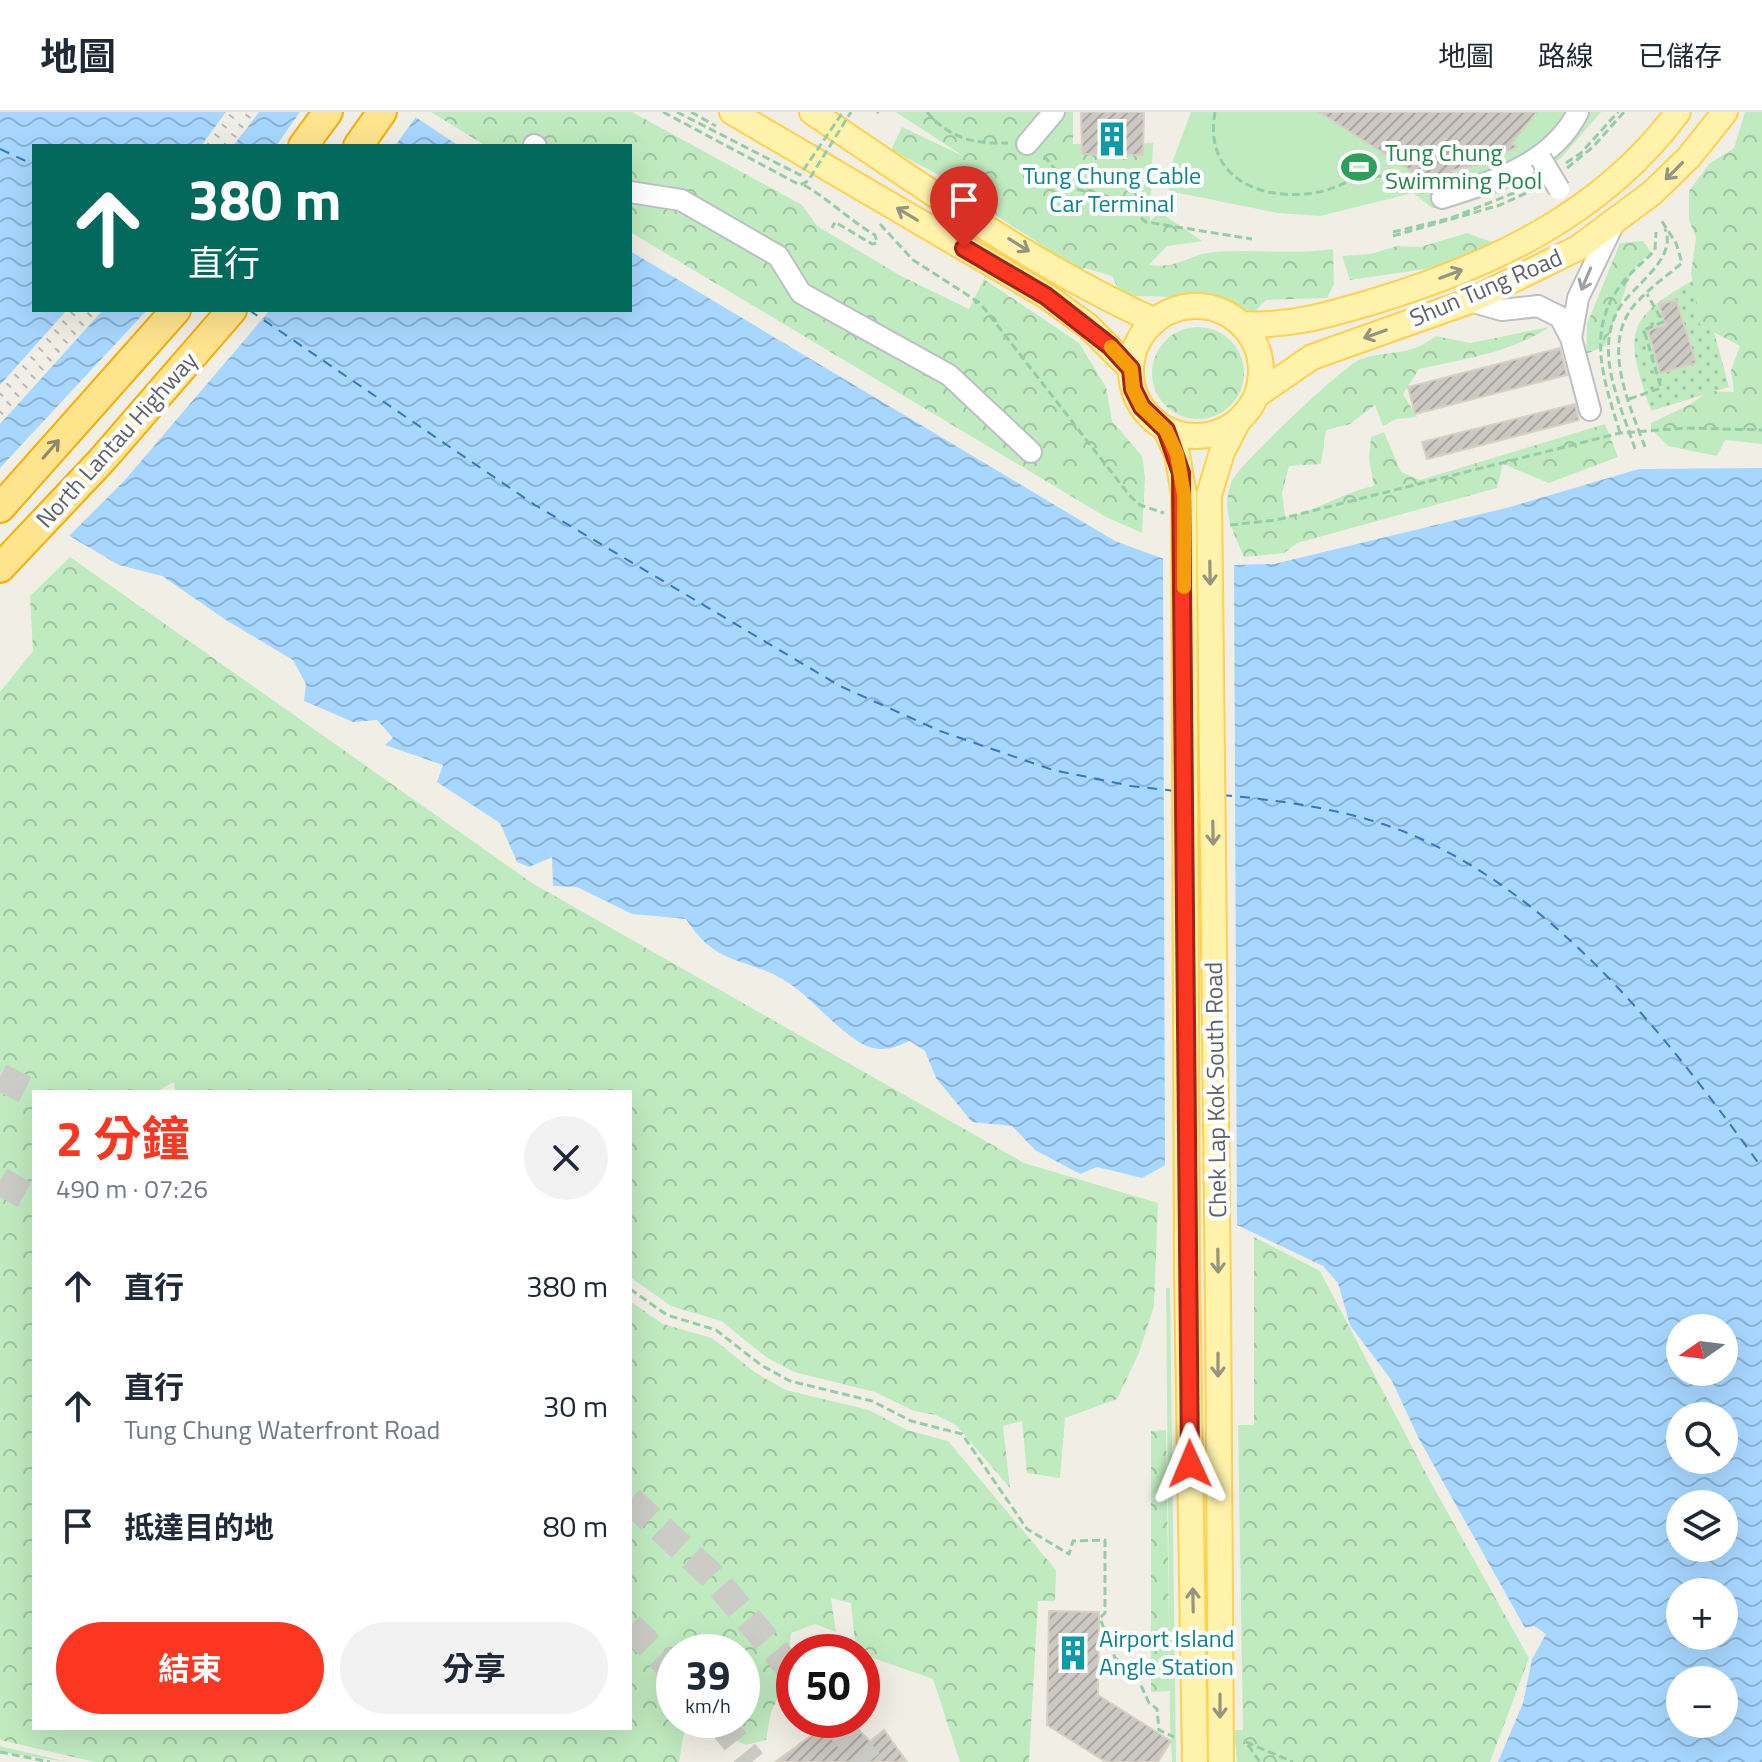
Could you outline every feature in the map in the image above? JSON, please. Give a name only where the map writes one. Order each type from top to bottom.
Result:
[{"type":"highway","points":[[304,144],[328,112]]},
{"type":"highway","points":[[359,144],[382,112]]},
{"type":"highway","name":"North Lantau Highway","points":[[0,508],[174,312]]},
{"type":"highway","name":"North Lantau Highway","points":[[0,568],[102,460],[230,312]]},
{"type":"main road","points":[[732,112],[1046,296],[1088,326],[1131,369]]},
{"type":"main road","points":[[812,112],[929,190],[1109,300],[1155,321]]},
{"type":"main road","name":"Shun Tung Road","points":[[1241,324],[1277,326],[1308,321],[1391,296],[1489,259],[1574,213],[1635,163],[1678,112]]},
{"type":"main road","name":"Shun Tung Road","points":[[1257,395],[1312,357],[1470,301],[1541,269],[1613,225],[1672,175],[1725,112]]},
{"type":"main road","points":[[1199,306],[1222,311],[1241,324],[1260,357],[1257,395],[1237,423],[1208,436],[1187,436],[1166,430],[1142,407],[1133,389],[1131,369],[1138,342],[1155,321],[1175,309],[1199,306]]},
{"type":"main road","name":"Chek Lap Kok South Road","points":[[1221,1762],[1209,495],[1222,452],[1237,423]]},
{"type":"main road","name":"Chek Lap Kok South Road","points":[[1166,430],[1177,454],[1179,506],[1195,1762]]},
{"type":"street","points":[[1027,144],[1054,112]]},
{"type":"street","points":[[1442,198],[1494,182],[1540,157],[1553,147],[1578,112]]},
{"type":"street","points":[[1540,157],[1574,213]]},
{"type":"street","points":[[632,192],[681,200],[778,256],[801,293],[949,375],[1031,452]]},
{"type":"street","points":[[1571,338],[1578,298],[1613,225]]},
{"type":"street","points":[[1470,301],[1502,310],[1547,308],[1560,317],[1571,338],[1582,399]]},
{"type":"path","points":[[663,112],[830,200],[844,216],[875,235],[877,243],[872,244],[835,222],[832,228]]},
{"type":"path","points":[[677,112],[800,175],[843,112]]},
{"type":"path","points":[[691,112],[823,188]]},
{"type":"path","points":[[804,185],[851,112]]},
{"type":"path","points":[[927,112],[947,132],[958,138],[973,142],[1027,144],[1049,159],[1071,188],[1119,199],[1146,222],[1252,239]]},
{"type":"path","points":[[1215,112],[1211,131],[1218,159],[1231,176],[1244,184],[1265,191],[1295,195],[1319,192],[1357,178],[1386,177],[1429,196],[1442,198]]},
{"type":"path","points":[[876,218],[908,256],[980,303],[1130,496],[1147,509],[1179,506]]},
{"type":"path","points":[[1645,447],[1619,356],[1620,333],[1626,317],[1647,293],[1682,263],[1676,243],[1661,220]]},
{"type":"path","points":[[1635,449],[1607,354],[1609,334],[1624,302],[1667,252],[1669,240],[1663,226]]},
{"type":"path","points":[[1620,433],[1600,366],[1600,328],[1617,291],[1655,250],[1656,232]]},
{"type":"path","points":[[1629,399],[1661,388],[1644,330],[1663,322],[1647,293]]},
{"type":"path","points":[[1224,526],[1276,520],[1620,433],[1717,428],[1762,430]]},
{"type":"path","points":[[632,1290],[667,1315],[716,1330],[761,1365],[790,1381],[872,1401],[911,1421],[962,1434],[1027,1529],[1069,1554],[1073,1541],[1105,1540],[1105,1613],[1100,1618],[1115,1658],[1127,1666],[1131,1663],[1149,1703],[1157,1709],[1159,1730],[1171,1736]]},
{"type":"path","points":[[1238,1739],[1293,1762]]},
{"type":"path","points":[[1246,1742],[1260,1762]]},
{"type":"path","points":[[0,1752],[50,1762]]},
{"type":"green space","points":[[431,112],[632,112],[802,205],[817,226],[901,276],[969,309],[984,279],[1079,343],[1106,387],[1112,421],[1142,456],[1145,477],[1142,533],[1106,517],[632,233],[632,144],[483,144]]},
{"type":"green space","points":[[896,112],[1073,112],[1073,144],[1153,143],[1150,221],[1160,212],[1202,241],[1167,246],[1149,265],[1169,265],[1215,252],[1333,249],[1334,284],[1327,298],[1266,300],[1254,312],[1205,300],[1122,296],[1112,276],[1085,268],[1065,294],[1045,272],[1039,243],[997,216],[968,220],[945,178],[891,150],[902,127],[963,156]]},
{"type":"green space","name":"Tung Chung Swimming Pool","points":[[1191,112],[1601,112],[1561,158],[1501,193],[1445,208],[1432,208],[1413,193],[1320,216],[1278,213],[1169,191],[1169,171]]},
{"type":"green space","points":[[1745,112],[1762,112],[1762,444],[1725,440],[1717,456],[1668,446],[1651,429],[1651,423],[1691,404],[1709,391],[1734,392],[1731,370],[1740,346],[1700,325],[1691,273],[1696,238],[1689,220],[1689,191],[1709,164],[1734,148]]},
{"type":"green space","points":[[1467,233],[1500,245],[1439,267],[1350,280],[1342,256],[1370,254],[1397,246],[1420,247]]},
{"type":"green space","points":[[1643,241],[1651,252],[1632,271],[1605,346],[1586,354],[1587,324],[1620,243]]},
{"type":"green space","points":[[1699,277],[1729,387],[1651,411],[1636,363],[1636,330],[1643,317],[1656,305]]},
{"type":"green space","points":[[1198,327],[1224,335],[1236,347],[1244,373],[1236,399],[1224,411],[1198,419],[1172,411],[1160,399],[1152,373],[1160,347],[1172,335]]},
{"type":"green space","points":[[1549,327],[1503,349],[1419,369],[1403,394],[1417,417],[1396,419],[1383,426],[1375,405],[1350,424],[1326,430],[1321,464],[1289,466],[1282,493],[1285,517],[1374,486],[1369,459],[1371,437],[1384,432],[1401,472],[1420,480],[1605,424],[1618,457],[1549,483],[1503,464],[1497,488],[1297,543],[1284,553],[1244,557],[1228,510],[1232,481],[1314,396],[1351,365],[1361,359],[1416,347],[1436,336],[1470,343]]},
{"type":"green space","points":[[70,557],[532,883],[1024,1163],[1158,1203],[1154,1306],[1139,1353],[1117,1399],[1065,1418],[1060,1478],[1027,1473],[1022,1421],[1003,1426],[1010,1488],[956,1425],[936,1415],[914,1411],[875,1392],[794,1372],[766,1357],[721,1321],[671,1306],[632,1278],[632,1090],[175,1090],[174,1082],[159,1090],[32,1090],[32,1730],[632,1730],[632,1302],[663,1324],[712,1338],[756,1373],[786,1390],[869,1410],[907,1430],[948,1441],[1056,1570],[1055,1601],[1038,1601],[1029,1762],[960,1762],[933,1679],[880,1660],[880,1634],[854,1634],[851,1603],[831,1598],[836,1632],[815,1624],[791,1634],[776,1634],[776,1701],[766,1740],[746,1745],[730,1738],[760,1738],[760,1634],[656,1634],[656,1738],[683,1738],[679,1762],[95,1762],[0,1740],[0,692],[33,651],[30,596]]},
{"type":"green space","points":[[1254,1237],[1320,1271],[1430,1481],[1529,1658],[1490,1762],[1237,1762],[1234,1730],[1243,1730],[1238,1425],[1254,1425]]},
{"type":"green space","points":[[1166,1288],[1170,1288],[1176,1762],[1172,1762],[1170,1724]]},
{"type":"green space","points":[[1166,1430],[1170,1691],[1151,1692],[1151,1431]]},
{"type":"green space","points":[[0,1746],[68,1762],[0,1752]]},
{"type":"water","points":[[0,112],[408,112],[456,144],[32,144],[32,312],[632,312],[632,252],[1115,541],[1164,559],[1234,565],[1274,564],[1506,508],[1639,469],[1762,468],[1762,1762],[1498,1762],[1523,1703],[1532,1659],[1546,1634],[1534,1626],[1525,1628],[1419,1439],[1392,1381],[1350,1325],[1338,1283],[1323,1266],[1237,1225],[1173,1161],[1142,1178],[1097,1167],[1080,1174],[1035,1150],[1012,1126],[972,1122],[936,1078],[925,1051],[910,1041],[885,1049],[869,1047],[840,1028],[793,986],[710,947],[686,919],[632,914],[577,887],[553,886],[552,857],[529,867],[517,862],[500,823],[437,782],[443,765],[385,745],[393,738],[377,720],[353,722],[304,701],[306,684],[293,660],[226,620],[162,576],[119,565],[0,495]]},
{"type":"pier","points":[[226,112],[259,112],[235,144],[202,144]]},
{"type":"pier","points":[[300,112],[418,114],[396,144],[277,144]]},
{"type":"pier","points":[[65,312],[101,312],[0,424],[0,385]]},
{"type":"pier","points":[[145,312],[268,312],[124,481],[66,539],[0,499],[0,468]]},
{"type":"pier","points":[[1163,555],[1234,561],[1237,1229],[1172,1166],[1165,1170]]},
{"type":"building","name":"Tung Chung Cable Car Terminal","points":[[1081,112],[1144,112],[1143,155],[1082,154]]},
{"type":"building","points":[[1319,112],[1537,112],[1512,143],[1517,147],[1485,163],[1451,171],[1457,180],[1436,187]]},
{"type":"building","points":[[1676,300],[1696,363],[1660,373],[1648,330],[1665,325],[1659,304]]},
{"type":"building","points":[[1560,348],[1567,375],[1415,414],[1408,387]]},
{"type":"building","points":[[1575,404],[1579,420],[1427,459],[1422,442]]},
{"type":"building","name":"Airport Island Angle Station","points":[[1049,1611],[1099,1612],[1098,1695],[1171,1741],[1158,1762],[1106,1762],[1047,1725]]},
{"type":"building","points":[[884,1730],[907,1762],[775,1762],[808,1738],[867,1738],[870,1741],[880,1738]]},
{"type":"ferry route","points":[[0,149],[32,164]]},
{"type":"ferry route","points":[[252,312],[535,505],[840,686],[940,731],[1053,770],[1131,786],[1176,791]]},
{"type":"ferry route","points":[[1222,795],[1315,807],[1383,824],[1460,859],[1512,893],[1606,975],[1648,1021],[1762,1168]]},
{"type":"tunnel","points":[[0,1077],[32,1093]]},
{"type":"tunnel","points":[[0,1181],[32,1199]]},
{"type":"tunnel","points":[[632,1502],[712,1576],[776,1652]]},
{"type":"tunnel","points":[[632,1628],[656,1653]]},
{"type":"tunnel","points":[[733,1738],[752,1762]]},
{"type":"tunnel","points":[[848,1738],[869,1762]]},
{"type":"railway","points":[[211,144],[235,112]]},
{"type":"railway","points":[[227,144],[251,112]]},
{"type":"railway","points":[[0,395],[74,312]]},
{"type":"railway","points":[[0,413],[92,312]]},
{"type":"slow traffic","points":[[1111,347],[1131,369],[1133,389],[1142,407],[1153,421],[1166,430],[1177,454],[1184,495],[1184,587]]},
{"type":"place","name":"Tung Chung Cable Car Terminal","points":[[1112,139]]},
{"type":"place","name":"Tung Chung Swimming Pool","points":[[1359,167]]},
{"type":"place","name":"Airport Island Angle Station","points":[[1073,1653]]},
{"type":"route","points":[[964,248],[1046,296],[1110,346],[1131,369],[1133,389],[1142,407],[1153,421],[1166,430],[1177,454],[1181,473],[1184,495],[1190,1464]]}]
